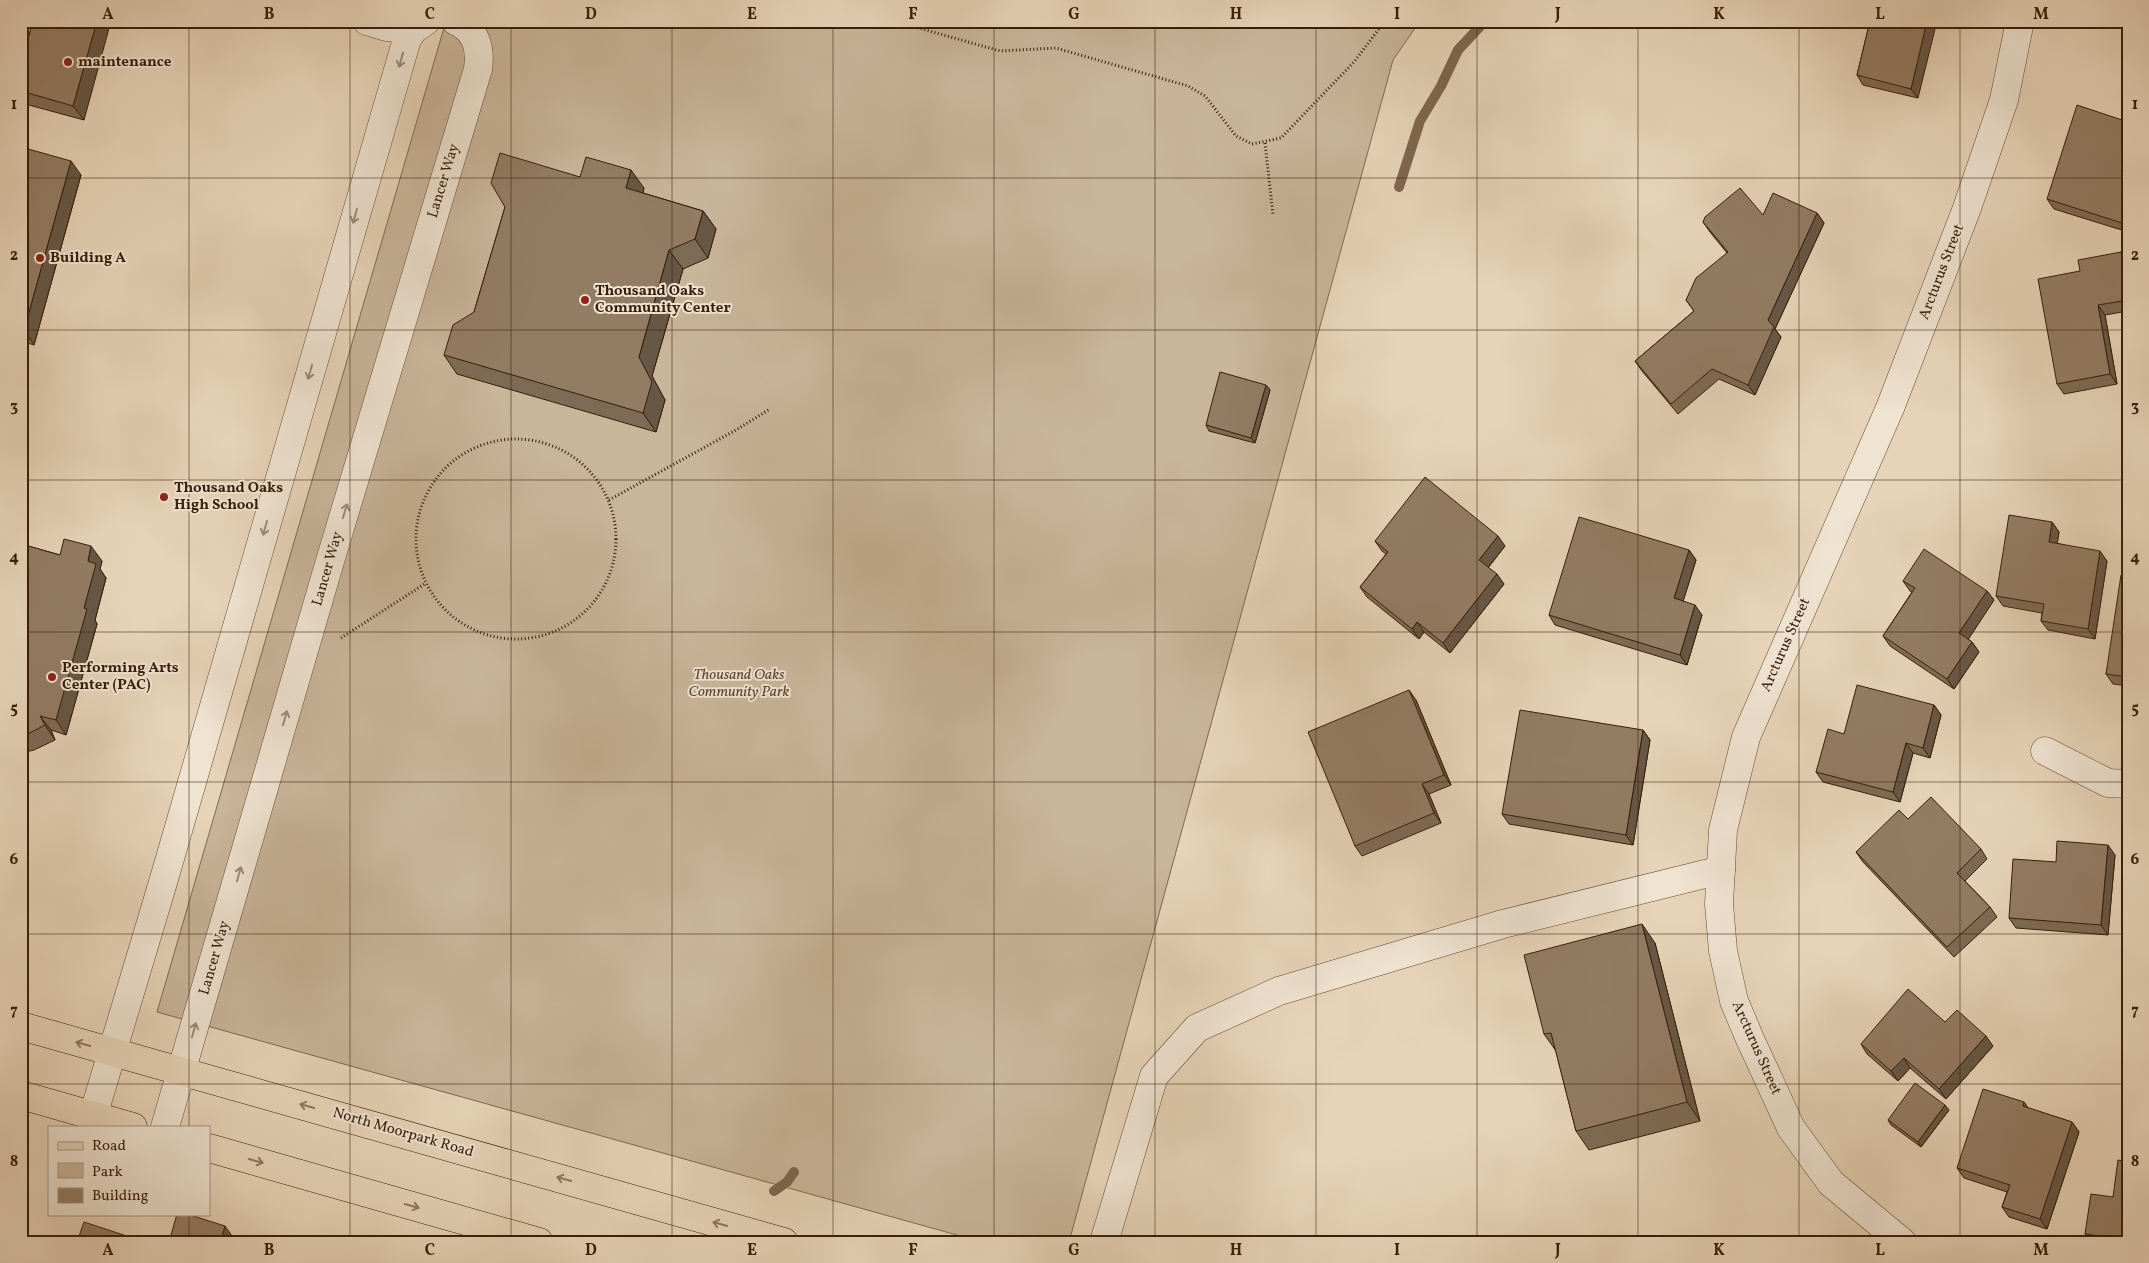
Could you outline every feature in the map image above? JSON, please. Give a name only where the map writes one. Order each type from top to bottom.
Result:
[{"type":"main road","name":"North Moorpark Road","points":[[21,1026],[182,1070],[784,1242]]},
{"type":"main road","points":[[21,1095],[129,1126]]},
{"type":"main road","points":[[210,1148],[538,1242]]},
{"type":"street","points":[[367,21],[387,27],[420,25]]},
{"type":"street","name":"Lancer Way","points":[[165,1126],[300,664],[478,69],[480,56],[478,44],[471,33],[456,21]]},
{"type":"street","name":"Arcturus Street","points":[[1902,1242],[1830,1183],[1791,1128],[1734,1001],[1722,942],[1718,904],[1723,830],[1746,737],[1890,408],[1967,208],[2004,100],[2020,21]]},
{"type":"street","points":[[93,1116],[164,879],[407,39],[420,25]]},
{"type":"street","points":[[2045,751],[2108,783],[2128,784]]},
{"type":"street","points":[[1104,1242],[1154,1076],[1197,1028],[1278,991],[1503,924],[1720,870]]},
{"type":"path","points":[[894,21],[1000,51],[1056,48],[1188,86],[1205,96],[1236,136],[1252,144],[1265,143],[1280,138],[1354,62],[1385,21]]},
{"type":"path","points":[[1265,143],[1273,215]]},
{"type":"path","points":[[609,500],[736,430],[770,409]]},
{"type":"path","points":[[509,438],[540,441],[569,453],[587,468],[602,486],[609,500],[616,526],[616,554],[608,580],[598,597],[584,613],[562,628],[537,638],[523,640],[503,639],[483,634],[471,629],[449,613],[439,603],[426,583],[418,562],[416,546],[416,530],[424,500],[436,480],[464,452],[478,446],[509,438]]},
{"type":"path","points":[[300,664],[426,583]]},
{"type":"green space","name":"Thousand Oaks Community Park","points":[[446,21],[1420,21],[1393,60],[1069,1242],[982,1242],[157,1012]]},
{"type":"building","name":"maintenance","points":[[33,21],[97,21],[73,106],[21,91],[21,65]]},
{"type":"building","points":[[1870,21],[1927,21],[1911,89],[1857,75]]},
{"type":"building","points":[[2077,105],[2128,122],[2128,151],[2121,171],[2128,173],[2128,204],[2122,223],[2047,199]]},
{"type":"building","name":"Building A","points":[[21,147],[71,161],[24,330],[21,330]]},
{"type":"building","name":"Thousand Oaks Community Center","points":[[500,153],[580,177],[586,157],[631,170],[626,188],[703,211],[695,239],[669,250],[639,357],[652,382],[643,413],[444,355],[453,325],[474,312],[505,207],[491,183]]},
{"type":"building","points":[[1740,188],[1763,215],[1773,193],[1817,213],[1768,320],[1774,327],[1748,385],[1712,369],[1671,404],[1635,361],[1694,311],[1686,300],[1696,278],[1728,252],[1703,222],[1705,217]]},
{"type":"building","points":[[2121,252],[2128,300],[2098,305],[2110,374],[2057,384],[2038,279],[2080,271],[2078,260]]},
{"type":"building","points":[[1220,372],[1266,385],[1251,438],[1206,425]]},
{"type":"building","points":[[1425,477],[1498,536],[1479,560],[1497,574],[1443,643],[1417,622],[1412,629],[1360,587],[1388,552],[1375,541]]},
{"type":"building","points":[[2009,515],[2052,522],[2049,542],[2100,551],[2088,629],[2041,621],[2044,604],[1996,596]]},
{"type":"building","points":[[1579,517],[1689,550],[1674,598],[1695,605],[1680,655],[1549,615]]},
{"type":"building","name":"Performing Arts Center (PAC)","points":[[64,539],[91,546],[88,561],[96,564],[84,608],[87,609],[56,720],[40,716],[45,725],[21,736],[21,544],[60,555]]},
{"type":"building","points":[[1924,549],[1987,591],[1959,633],[1972,642],[1947,679],[1883,636],[1915,588],[1903,581]]},
{"type":"building","points":[[2121,575],[2128,576],[2128,677],[2106,674]]},
{"type":"building","points":[[1857,685],[1934,705],[1923,748],[1906,743],[1893,792],[1816,772],[1828,729],[1844,734]]},
{"type":"building","points":[[1409,690],[1444,775],[1422,784],[1434,813],[1355,846],[1308,732]]},
{"type":"building","points":[[1520,710],[1643,730],[1626,835],[1502,814]]},
{"type":"building","points":[[1931,797],[1981,849],[1957,873],[1990,907],[1947,947],[1856,852],[1899,810],[1908,819]]},
{"type":"building","points":[[2057,841],[2108,845],[2101,925],[2009,918],[2013,859],[2056,862]]},
{"type":"building","points":[[2125,850],[2128,850],[2128,949],[2123,949]]},
{"type":"building","points":[[1642,924],[1687,1102],[1576,1131],[1551,1033],[1544,1034],[1524,955]]},
{"type":"building","points":[[1908,989],[1945,1022],[1957,1010],[1986,1036],[1939,1089],[1904,1058],[1891,1071],[1861,1044]]},
{"type":"building","points":[[1915,1083],[1945,1105],[1918,1142],[1888,1120]]},
{"type":"building","points":[[1983,1089],[2024,1102],[2023,1106],[2072,1122],[2040,1219],[2002,1207],[2010,1185],[1957,1168]]},
{"type":"building","points":[[2118,1160],[2128,1162],[2128,1240],[2085,1234],[2091,1194],[2113,1197]]},
{"type":"building","points":[[176,1216],[193,1216],[225,1226],[220,1242],[169,1242]]},
{"type":"building","points":[[84,1222],[145,1242],[77,1242]]},
{"type":"building","points":[[1785,1236],[1786,1242],[1764,1242]]},
{"type":"waterway","points":[[1399,187],[1420,121],[1441,86],[1458,50],[1485,21]]},
{"type":"waterway","points":[[774,1191],[787,1182],[794,1172]]},
{"type":"place","name":"maintenance","points":[[68,62]]},
{"type":"place","name":"Building A","points":[[40,258]]},
{"type":"place","name":"Thousand Oaks Community Center","points":[[585,300]]},
{"type":"place","name":"Thousand Oaks High School","points":[[164,497]]},
{"type":"place","name":"Performing Arts Center (PAC)","points":[[52,677]]}]
